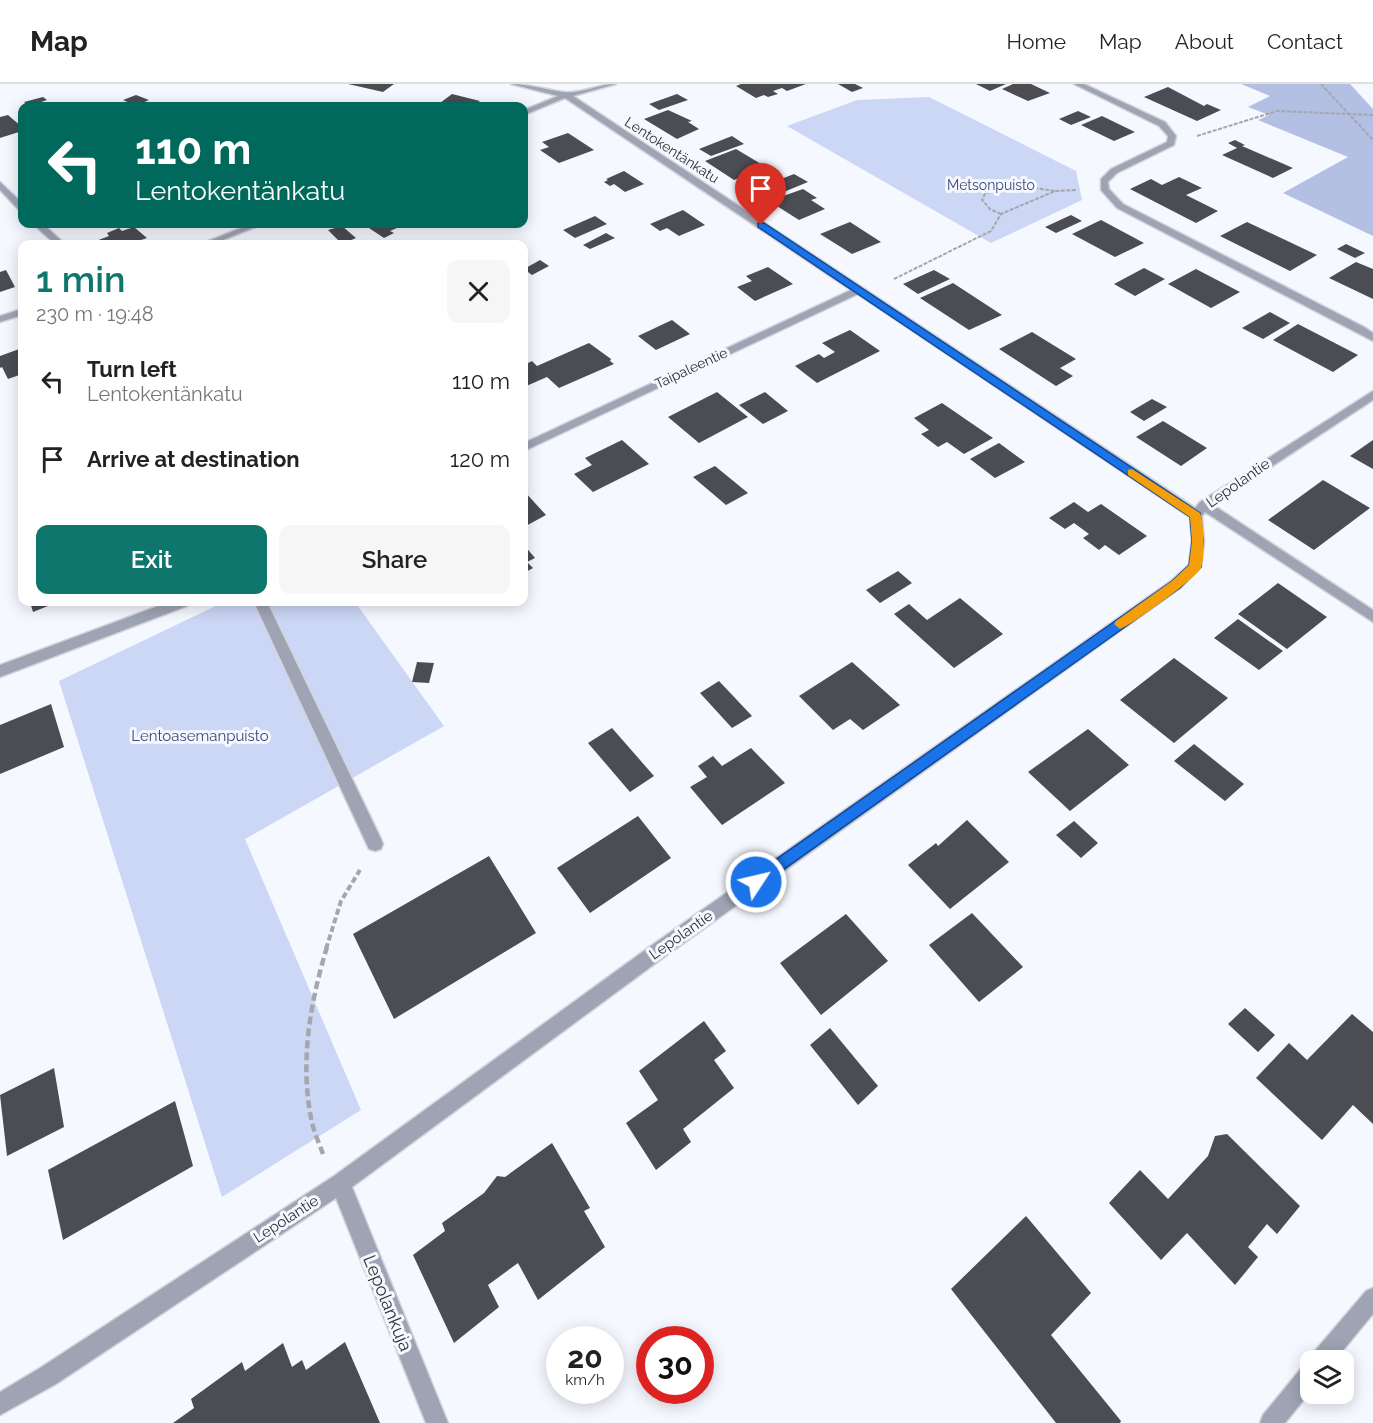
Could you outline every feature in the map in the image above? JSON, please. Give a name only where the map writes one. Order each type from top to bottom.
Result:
[{"type":"street","name":"Lentokentänkatu","points":[[516,84],[566,95],[859,290],[1200,510],[1373,617]]},
{"type":"street","points":[[528,111],[566,95],[612,84]]},
{"type":"street","points":[[1078,84],[1162,124],[1172,135],[1171,143],[1114,171],[1104,181],[1105,190],[1120,206],[1360,328],[1373,338]]},
{"type":"street","points":[[0,185],[18,204]]},
{"type":"street","points":[[42,228],[56,240]]},
{"type":"street","points":[[216,240],[248,228]]},
{"type":"street","name":"Taipaleentie","points":[[528,445],[859,290]]},
{"type":"street","points":[[0,319],[18,313]]},
{"type":"street","name":"Lepolantie","points":[[0,1404],[48,1376],[341,1183],[654,954],[1176,584],[1195,567],[1200,510],[1373,395]]},
{"type":"street","points":[[0,671],[171,606]]},
{"type":"street","points":[[262,606],[375,844]]},
{"type":"street","name":"Lepolankuja","points":[[341,1183],[437,1423]]},
{"type":"street","points":[[1330,1350],[1373,1298]]},
{"type":"street","points":[[1271,1423],[1300,1387]]},
{"type":"path","points":[[1320,84],[1373,140]]},
{"type":"path","points":[[1172,135],[1199,136],[1255,116],[1277,111],[1373,115]]},
{"type":"path","points":[[1001,214],[990,209],[982,200],[985,194],[1009,184],[1055,191],[1105,190]]},
{"type":"path","points":[[859,290],[876,288],[991,231],[1001,214],[1055,191]]},
{"type":"path","points":[[323,1155],[311,1119],[306,1047],[315,986],[341,901],[375,844]]},
{"type":"green space","name":"Metsonpuisto","points":[[929,97],[1076,171],[1082,200],[991,243],[787,126],[857,100]]},
{"type":"green space","name":"Lentoasemanpuisto","points":[[216,606],[358,606],[444,726],[245,839],[361,1110],[222,1197],[59,681]]},
{"type":"shaded area","points":[[1241,84],[1350,84],[1373,109],[1373,236],[1283,193],[1348,157],[1258,120],[1269,115],[1248,107],[1270,96]]},
{"type":"building","points":[[348,84],[394,84],[383,92]]},
{"type":"building","points":[[741,84],[806,84],[787,91],[782,88],[773,91],[778,94],[756,98],[736,86]]},
{"type":"building","points":[[838,84],[855,84],[863,88],[852,92]]},
{"type":"building","points":[[976,84],[1006,84],[990,91]]},
{"type":"building","points":[[1013,84],[1031,84],[1050,93],[1028,101],[1002,89]]},
{"type":"building","points":[[1168,87],[1204,106],[1207,104],[1221,110],[1197,121],[1144,97]]},
{"type":"building","points":[[452,94],[480,101],[478,102],[441,102]]},
{"type":"building","points":[[677,94],[688,100],[659,110],[649,104]]},
{"type":"building","points":[[136,95],[149,100],[127,102],[123,100]]},
{"type":"building","points":[[43,97],[47,100],[41,102],[24,102]]},
{"type":"building","points":[[668,110],[692,121],[688,122],[699,129],[677,139],[644,119]]},
{"type":"building","points":[[1078,111],[1091,117],[1071,125],[1059,119]]},
{"type":"building","points":[[8,115],[18,124],[18,132],[0,138],[0,117]]},
{"type":"building","points":[[1102,116],[1135,132],[1114,141],[1081,125]]},
{"type":"building","points":[[568,133],[594,150],[559,163],[540,150],[549,147],[542,142]]},
{"type":"building","points":[[732,136],[744,144],[711,156],[699,149]]},
{"type":"building","points":[[1235,140],[1245,145],[1242,146],[1293,168],[1273,178],[1222,155],[1237,148],[1228,143]]},
{"type":"building","points":[[736,149],[766,167],[734,180],[705,161]]},
{"type":"building","points":[[624,171],[644,184],[625,192],[614,184],[610,186],[604,182]]},
{"type":"building","points":[[794,174],[808,182],[774,196],[761,187]]},
{"type":"building","points":[[1179,177],[1202,188],[1186,195],[1218,211],[1196,223],[1130,189],[1151,179],[1162,185]]},
{"type":"building","points":[[803,189],[817,198],[811,200],[825,209],[799,220],[769,201]]},
{"type":"building","points":[[683,210],[705,225],[679,236],[667,228],[660,231],[650,224]]},
{"type":"building","points":[[1071,215],[1082,221],[1056,233],[1045,227]]},
{"type":"building","points":[[595,216],[607,224],[575,238],[563,230]]},
{"type":"building","points":[[1101,220],[1144,243],[1115,257],[1072,234]]},
{"type":"building","points":[[850,222],[881,242],[852,254],[820,234]]},
{"type":"building","points":[[1247,222],[1317,255],[1290,271],[1220,236]]},
{"type":"building","points":[[119,228],[122,231],[135,228],[147,238],[99,240],[109,236],[107,233]]},
{"type":"building","points":[[344,228],[356,238],[338,240],[328,230]]},
{"type":"building","points":[[369,228],[397,228],[390,231],[394,233],[384,238]]},
{"type":"building","points":[[606,233],[615,238],[590,249],[583,245]]},
{"type":"building","points":[[1346,244],[1365,253],[1355,258],[1337,249]]},
{"type":"building","points":[[540,260],[549,266],[532,275],[528,272],[528,267]]},
{"type":"building","points":[[1356,262],[1373,269],[1373,299],[1329,278]]},
{"type":"building","points":[[768,267],[793,284],[755,301],[737,287],[752,281],[746,276]]},
{"type":"building","points":[[1144,268],[1165,279],[1135,296],[1114,284]]},
{"type":"building","points":[[1196,269],[1240,292],[1211,308],[1168,284]]},
{"type":"building","points":[[6,270],[15,287],[0,292],[0,272]]},
{"type":"building","points":[[934,270],[950,279],[918,294],[903,284]]},
{"type":"building","points":[[953,283],[1002,315],[969,330],[920,298]]},
{"type":"building","points":[[1270,312],[1290,323],[1263,339],[1242,328]]},
{"type":"building","points":[[672,320],[690,334],[656,350],[638,336]]},
{"type":"building","points":[[1298,324],[1358,355],[1333,372],[1273,340]]},
{"type":"building","points":[[850,330],[880,351],[817,383],[795,366],[819,354],[824,358],[835,352],[822,343]]},
{"type":"building","points":[[1032,332],[1076,359],[1060,368],[1073,376],[1056,386],[999,349]]},
{"type":"building","points":[[589,343],[611,359],[610,361],[614,364],[559,388],[547,377],[528,385],[528,363],[532,361],[537,366]]},
{"type":"building","points":[[18,349],[18,375],[8,379],[2,367],[0,368],[0,356]]},
{"type":"building","points":[[717,392],[748,417],[699,443],[668,417]]},
{"type":"building","points":[[765,392],[788,411],[763,424],[739,405]]},
{"type":"building","points":[[1152,399],[1167,407],[1144,421],[1130,412]]},
{"type":"building","points":[[942,403],[993,438],[964,454],[947,442],[938,447],[921,434],[929,430],[914,418]]},
{"type":"building","points":[[1163,421],[1207,448],[1181,466],[1136,437]]},
{"type":"building","points":[[622,440],[649,464],[593,492],[574,474],[592,465],[585,458]]},
{"type":"building","points":[[1373,440],[1373,469],[1350,456]]},
{"type":"building","points":[[999,443],[1025,462],[995,478],[970,459]]},
{"type":"building","points":[[715,466],[748,493],[726,505],[693,477]]},
{"type":"building","points":[[1323,480],[1370,508],[1314,550],[1268,520]]},
{"type":"building","points":[[528,495],[546,515],[528,525]]},
{"type":"building","points":[[1074,502],[1088,512],[1101,504],[1147,536],[1119,555],[1105,545],[1099,550],[1083,538],[1089,534],[1074,523],[1065,529],[1049,518]]},
{"type":"building","points":[[528,550],[535,558],[528,562]]},
{"type":"building","points":[[898,571],[912,583],[880,603],[866,590]]},
{"type":"building","points":[[1278,583],[1327,617],[1287,649],[1238,614]]},
{"type":"building","points":[[960,598],[1003,634],[954,668],[894,614],[909,604],[927,620]]},
{"type":"building","points":[[31,606],[48,606],[33,612]]},
{"type":"building","points":[[1238,619],[1283,651],[1259,670],[1214,638]]},
{"type":"building","points":[[1174,658],[1228,698],[1174,743],[1120,700]]},
{"type":"building","points":[[417,662],[434,663],[429,683],[412,682]]},
{"type":"building","points":[[852,662],[900,705],[863,730],[850,719],[833,730],[799,696]]},
{"type":"building","points":[[719,681],[752,716],[732,728],[700,693]]},
{"type":"building","points":[[51,704],[64,747],[0,774],[0,725]]},
{"type":"building","points":[[612,728],[654,776],[630,792],[588,743]]},
{"type":"building","points":[[1088,729],[1129,765],[1070,811],[1028,772]]},
{"type":"building","points":[[1194,744],[1244,784],[1225,801],[1174,761]]},
{"type":"building","points":[[751,748],[785,783],[722,825],[690,787],[707,777],[698,766],[713,756],[722,766]]},
{"type":"building","points":[[638,816],[671,858],[590,913],[557,868]]},
{"type":"building","points":[[967,820],[1009,862],[950,909],[908,865],[936,843],[938,846]]},
{"type":"building","points":[[1074,821],[1098,843],[1081,858],[1056,835]]},
{"type":"building","points":[[489,856],[536,933],[394,1019],[353,934]]},
{"type":"building","points":[[972,913],[1023,967],[979,1002],[929,945]]},
{"type":"building","points":[[846,914],[888,961],[821,1015],[780,963]]},
{"type":"building","points":[[1245,1008],[1275,1035],[1258,1052],[1228,1024]]},
{"type":"building","points":[[1352,1014],[1373,1032],[1373,1124],[1353,1105],[1322,1140],[1256,1078],[1289,1043],[1307,1060]]},
{"type":"building","points":[[704,1021],[726,1051],[714,1060],[734,1088],[683,1129],[691,1142],[656,1170],[626,1123],[658,1100],[639,1071]]},
{"type":"building","points":[[830,1028],[878,1086],[858,1105],[810,1045]]},
{"type":"building","points":[[54,1068],[64,1127],[7,1156],[0,1095]]},
{"type":"building","points":[[175,1101],[193,1166],[63,1240],[48,1170]]},
{"type":"building","points":[[1227,1134],[1300,1206],[1277,1234],[1267,1224],[1248,1247],[1258,1257],[1235,1285],[1187,1233],[1161,1260],[1109,1203],[1140,1170],[1168,1199],[1208,1156],[1215,1136]]},
{"type":"building","points":[[552,1143],[590,1208],[584,1211],[605,1247],[538,1300],[518,1263],[488,1285],[499,1307],[454,1343],[413,1255],[445,1231],[442,1223],[484,1193],[497,1176],[505,1177]]},
{"type":"building","points":[[1026,1216],[1091,1293],[1051,1335],[1121,1421],[1120,1423],[1056,1423],[951,1289]]},
{"type":"building","points":[[345,1342],[380,1423],[173,1423],[194,1408],[191,1399],[242,1362],[245,1371],[283,1343],[292,1367],[302,1360],[306,1370]]},
{"type":"slow traffic","points":[[1120,624],[1176,584],[1195,567],[1196,515],[1132,473]]},
{"type":"route","points":[[756,882],[1176,584],[1195,567],[1197,541],[1196,515],[761,225]]}]
